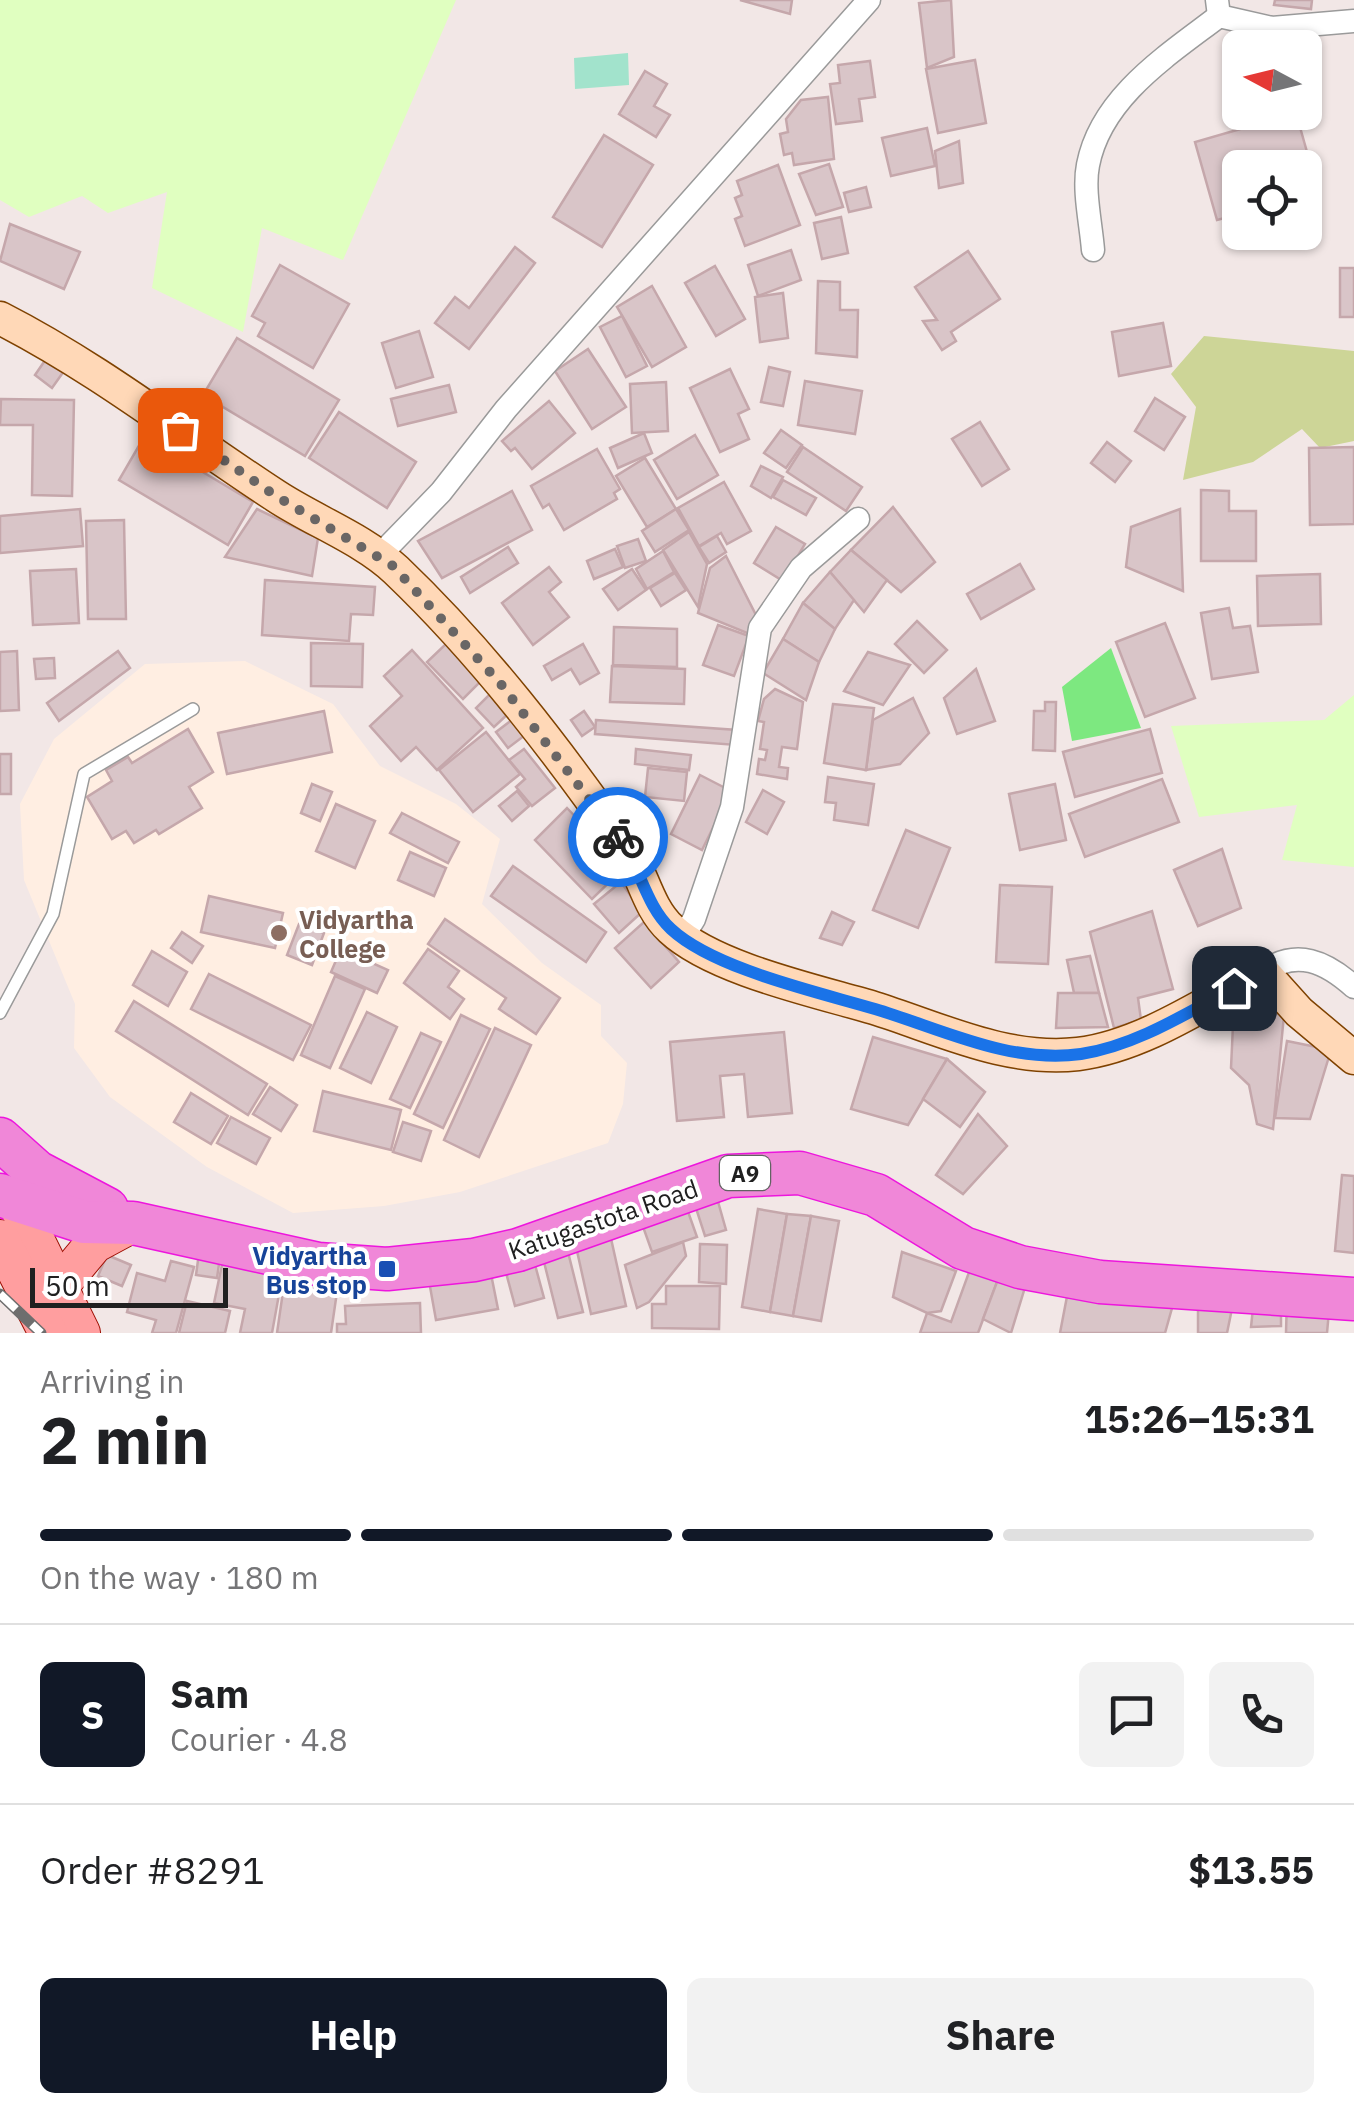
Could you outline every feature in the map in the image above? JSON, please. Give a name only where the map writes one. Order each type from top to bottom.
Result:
[{"type":"highway","name":"Katugastota Road","points":[[0,1139],[57,1185],[133,1223]]},
{"type":"highway","name":"Katugastota Road","points":[[4,1202],[84,1222],[133,1223],[318,1264],[371,1268],[429,1266],[518,1250],[728,1176],[772,1172],[828,1179],[876,1195],[963,1248],[1020,1266],[1100,1282],[1354,1299]]},
{"type":"main road","points":[[4,1202],[60,1286],[80,1333]]},
{"type":"main road","points":[[4,1202],[48,1333]]},
{"type":"main road","points":[[60,1286],[94,1244],[133,1223]]},
{"type":"street","points":[[379,556],[441,492],[506,409],[869,0]]},
{"type":"street","points":[[1093,250],[1087,168],[1100,126],[1150,69],[1218,8],[1272,28],[1354,20]]},
{"type":"street","points":[[0,318],[62,350],[276,496],[379,556],[461,636],[536,728],[627,849],[661,917],[683,938],[772,980],[982,1045],[1041,1055],[1082,1054],[1138,1037],[1290,960],[1318,961],[1354,986]]},
{"type":"street","points":[[683,938],[694,920],[732,807],[760,628],[801,568],[858,518]]},
{"type":"street","points":[[1263,972],[1299,1012],[1354,1058]]},
{"type":"lane","points":[[0,1013],[53,914],[84,774],[193,709]]},
{"type":"shaded area","points":[[0,0],[456,0],[343,260],[262,228],[243,332],[152,288],[167,192],[108,213],[82,196],[29,217],[0,200]]},
{"type":"shaded area","points":[[628,53],[629,85],[575,89],[574,58]]},
{"type":"shaded area","points":[[1204,336],[1354,351],[1354,441],[1320,448],[1302,429],[1253,462],[1183,480],[1196,407],[1171,374]]},
{"type":"shaded area","name":"Vidyartha College","points":[[245,661],[333,704],[380,766],[456,804],[500,839],[482,904],[542,963],[601,1005],[601,1036],[627,1063],[623,1104],[608,1143],[460,1192],[384,1206],[293,1213],[207,1167],[110,1097],[74,1048],[75,1004],[24,880],[20,804],[54,739],[145,664]]},
{"type":"shaded area","points":[[1354,695],[1354,867],[1282,860],[1297,805],[1199,817],[1171,726],[1324,720]]},
{"type":"green space","points":[[1111,648],[1141,728],[1072,741],[1062,687]]},
{"type":"building","points":[[740,0],[792,0],[790,14]]},
{"type":"building","points":[[951,0],[954,57],[927,68],[919,3]]},
{"type":"building","points":[[1275,0],[1312,0],[1311,9],[1274,5]]},
{"type":"building","points":[[975,60],[986,123],[938,133],[926,69]]},
{"type":"building","points":[[870,61],[875,97],[859,99],[862,121],[836,124],[830,84],[840,83],[838,65]]},
{"type":"building","points":[[645,71],[667,84],[654,106],[670,115],[656,137],[619,114]]},
{"type":"building","points":[[828,97],[834,159],[794,165],[792,153],[784,155],[780,134],[788,132],[786,119],[801,100]]},
{"type":"building","points":[[927,128],[935,166],[891,176],[882,138]]},
{"type":"building","points":[[1237,130],[1301,130],[1306,150],[1222,150],[1222,219],[1217,220],[1195,142]]},
{"type":"building","points":[[604,135],[653,165],[602,247],[553,217]]},
{"type":"building","points":[[959,141],[963,183],[939,188],[935,151]]},
{"type":"building","points":[[829,164],[843,207],[816,215],[799,174]]},
{"type":"building","points":[[778,165],[800,225],[745,246],[735,219],[742,216],[735,198],[742,195],[737,181]]},
{"type":"building","points":[[866,187],[871,207],[849,212],[844,193]]},
{"type":"building","points":[[841,217],[848,253],[822,259],[814,223]]},
{"type":"building","points":[[10,224],[80,252],[64,289],[0,261]]},
{"type":"building","points":[[515,247],[535,263],[469,349],[435,323],[455,297],[469,308]]},
{"type":"building","points":[[791,250],[801,280],[758,296],[748,265]]},
{"type":"building","points":[[968,251],[1000,299],[951,332],[956,341],[942,350],[923,321],[937,320],[915,287]]},
{"type":"building","points":[[280,265],[349,304],[313,368],[258,336],[265,323],[252,316]]},
{"type":"building","points":[[715,266],[745,319],[716,336],[685,283]]},
{"type":"building","points":[[1340,268],[1354,268],[1354,317],[1340,317]]},
{"type":"building","points":[[818,281],[840,282],[840,310],[858,310],[857,357],[816,353]]},
{"type":"building","points":[[652,286],[686,347],[652,367],[617,307]]},
{"type":"building","points":[[783,293],[788,338],[760,342],[755,297]]},
{"type":"building","points":[[622,316],[647,366],[626,377],[600,327]]},
{"type":"building","points":[[1163,323],[1171,366],[1119,376],[1112,332]]},
{"type":"building","points":[[419,331],[433,377],[396,388],[382,343]]},
{"type":"building","points":[[237,338],[339,400],[305,456],[203,395]]},
{"type":"building","points":[[588,349],[626,407],[592,429],[555,371]]},
{"type":"building","points":[[46,359],[64,371],[52,388],[35,375]]},
{"type":"building","points":[[769,367],[790,372],[783,406],[761,402]]},
{"type":"building","points":[[730,369],[749,409],[738,414],[749,439],[720,452],[690,388]]},
{"type":"building","points":[[805,381],[862,391],[855,434],[798,425]]},
{"type":"building","points":[[666,382],[668,431],[632,433],[630,384]]},
{"type":"building","points":[[449,385],[456,412],[398,426],[391,399]]},
{"type":"building","points":[[1155,398],[1185,417],[1164,450],[1135,431]]},
{"type":"building","points":[[1,399],[74,400],[72,496],[32,495],[33,425],[0,425]]},
{"type":"building","points":[[549,401],[575,433],[532,469],[515,448],[511,451],[502,441]]},
{"type":"building","points":[[339,412],[416,462],[387,508],[309,458]]},
{"type":"building","points":[[980,422],[1009,469],[982,486],[952,439]]},
{"type":"building","points":[[781,430],[802,445],[786,468],[764,453]]},
{"type":"building","points":[[644,433],[652,453],[618,468],[610,448]]},
{"type":"building","points":[[695,435],[718,475],[677,499],[654,460]]},
{"type":"building","points":[[144,437],[253,502],[228,545],[119,480]]},
{"type":"building","points":[[1107,442],[1131,461],[1115,482],[1091,463]]},
{"type":"building","points":[[803,447],[862,487],[846,511],[787,472]]},
{"type":"building","points":[[1354,447],[1354,524],[1310,525],[1309,448]]},
{"type":"building","points":[[597,449],[620,489],[614,493],[617,499],[564,530],[549,504],[543,508],[531,486]]},
{"type":"building","points":[[645,458],[676,509],[647,527],[616,476]]},
{"type":"building","points":[[761,466],[783,477],[771,498],[751,486]]},
{"type":"building","points":[[783,480],[816,498],[806,515],[773,497]]},
{"type":"building","points":[[724,482],[751,531],[727,544],[721,533],[699,546],[678,508]]},
{"type":"building","points":[[1201,490],[1229,491],[1229,511],[1256,511],[1256,561],[1201,561]]},
{"type":"building","points":[[512,491],[532,530],[442,578],[418,541]]},
{"type":"building","points":[[893,507],[935,562],[901,592],[851,550]]},
{"type":"building","points":[[80,509],[83,546],[0,553],[0,516]]},
{"type":"building","points":[[257,509],[318,538],[312,576],[225,557]]},
{"type":"building","points":[[676,509],[689,530],[655,552],[642,531]]},
{"type":"building","points":[[1180,509],[1183,591],[1126,567],[1131,527]]},
{"type":"building","points":[[124,520],[126,619],[88,619],[86,521]]},
{"type":"building","points":[[776,527],[805,544],[783,581],[754,563]]},
{"type":"building","points":[[689,532],[707,564],[698,607],[663,550]]},
{"type":"building","points":[[717,536],[726,552],[709,563],[699,547]]},
{"type":"building","points":[[638,539],[646,561],[625,568],[617,546]]},
{"type":"building","points":[[508,547],[518,563],[470,593],[461,577]]},
{"type":"building","points":[[615,549],[623,567],[594,579],[587,561]]},
{"type":"building","points":[[851,550],[887,580],[864,612],[830,572]]},
{"type":"building","points":[[663,551],[674,572],[647,589],[636,569]]},
{"type":"building","points":[[726,556],[760,623],[752,635],[698,613],[710,568]]},
{"type":"building","points":[[1020,564],[1034,589],[981,619],[967,594]]},
{"type":"building","points":[[549,567],[561,582],[549,592],[569,617],[533,645],[502,603]]},
{"type":"building","points":[[76,569],[79,623],[33,625],[30,571]]},
{"type":"building","points":[[632,569],[646,590],[618,610],[603,589]]},
{"type":"building","points":[[830,572],[854,600],[835,629],[803,603]]},
{"type":"building","points":[[675,573],[686,590],[661,606],[650,588]]},
{"type":"building","points":[[1320,574],[1321,624],[1258,626],[1257,576]]},
{"type":"building","points":[[265,580],[375,587],[373,615],[351,614],[349,641],[262,635]]},
{"type":"building","points":[[803,603],[835,629],[819,662],[783,639]]},
{"type":"building","points":[[1229,608],[1233,628],[1250,626],[1258,672],[1212,679],[1201,613]]},
{"type":"building","points":[[917,621],[947,650],[924,673],[895,644]]},
{"type":"building","points":[[1165,623],[1195,698],[1145,717],[1116,642]]},
{"type":"building","points":[[718,625],[749,636],[734,676],[703,665]]},
{"type":"building","points":[[614,627],[677,629],[677,667],[613,665]]},
{"type":"building","points":[[783,639],[819,662],[806,700],[763,673]]},
{"type":"building","points":[[448,642],[483,679],[463,699],[427,662]]},
{"type":"building","points":[[311,643],[363,644],[362,687],[311,686]]},
{"type":"building","points":[[583,644],[599,673],[580,684],[571,669],[552,680],[544,666]]},
{"type":"building","points":[[412,650],[483,728],[437,770],[416,747],[401,761],[370,726],[402,696],[384,676]]},
{"type":"building","points":[[17,651],[19,710],[0,711],[0,652]]},
{"type":"building","points":[[118,651],[130,668],[59,721],[47,703]]},
{"type":"building","points":[[868,652],[910,665],[883,705],[844,691]]},
{"type":"building","points":[[54,658],[55,678],[36,679],[34,659]]},
{"type":"building","points":[[612,666],[685,669],[684,704],[610,702]]},
{"type":"building","points":[[976,669],[995,721],[957,734],[944,698]]},
{"type":"building","points":[[775,689],[803,702],[797,749],[782,747],[779,767],[788,768],[787,779],[757,774],[759,759],[765,760],[767,750],[760,749],[764,722],[758,721],[764,699]]},
{"type":"building","points":[[493,691],[511,711],[494,727],[476,708]]},
{"type":"building","points":[[913,698],[929,733],[900,764],[866,770],[873,720]]},
{"type":"building","points":[[1045,702],[1056,702],[1055,751],[1033,750],[1034,711],[1045,711]]},
{"type":"building","points":[[833,704],[874,708],[866,770],[824,763]]},
{"type":"building","points":[[324,711],[332,752],[227,774],[218,733]]},
{"type":"building","points":[[584,711],[595,727],[582,736],[571,720]]},
{"type":"building","points":[[517,716],[529,732],[508,748],[496,732]]},
{"type":"building","points":[[596,720],[737,730],[736,745],[595,734]]},
{"type":"building","points":[[188,729],[213,772],[189,787],[202,808],[159,834],[156,830],[134,843],[126,831],[112,839],[87,797],[112,781],[106,770],[128,757],[132,763]]},
{"type":"building","points":[[1150,729],[1162,773],[1075,797],[1063,752]]},
{"type":"building","points":[[486,732],[520,774],[473,812],[439,770]]},
{"type":"building","points":[[524,749],[555,788],[532,806],[516,787],[525,779],[509,760]]},
{"type":"building","points":[[636,749],[691,755],[689,770],[635,764]]},
{"type":"building","points":[[0,754],[11,754],[11,794],[0,794]]},
{"type":"building","points":[[648,768],[687,772],[684,801],[645,797]]},
{"type":"building","points":[[700,775],[731,791],[702,850],[671,834]]},
{"type":"building","points":[[828,777],[874,784],[868,825],[834,820],[836,803],[825,802]]},
{"type":"building","points":[[1162,779],[1179,822],[1085,857],[1069,814]]},
{"type":"building","points":[[312,784],[332,792],[320,821],[301,813]]},
{"type":"building","points":[[1055,784],[1066,840],[1020,850],[1009,794]]},
{"type":"building","points":[[763,790],[784,802],[767,834],[746,822]]},
{"type":"building","points":[[517,791],[529,806],[512,821],[499,806]]},
{"type":"building","points":[[336,804],[375,821],[355,868],[316,851]]},
{"type":"building","points":[[567,808],[624,868],[592,899],[535,840]]},
{"type":"building","points":[[402,813],[459,842],[448,863],[390,833]]},
{"type":"building","points":[[906,830],[950,848],[918,928],[873,910]]},
{"type":"building","points":[[1222,849],[1241,908],[1198,926],[1174,870]]},
{"type":"building","points":[[410,852],[446,868],[434,896],[398,880]]},
{"type":"building","points":[[513,866],[606,932],[586,962],[491,896]]},
{"type":"building","points":[[621,882],[642,912],[619,933],[594,904]]},
{"type":"building","points":[[1000,885],[1052,887],[1048,964],[996,962]]},
{"type":"building","points":[[209,896],[283,913],[275,948],[201,932]]},
{"type":"building","points":[[1152,911],[1173,989],[1138,998],[1141,1020],[1114,1028],[1090,932]]},
{"type":"building","points":[[832,912],[854,922],[842,945],[820,938]]},
{"type":"building","points":[[445,919],[560,998],[536,1034],[499,1009],[506,998],[428,944]]},
{"type":"building","points":[[644,922],[679,962],[651,988],[615,948]]},
{"type":"building","points":[[299,924],[324,933],[312,965],[287,955]]},
{"type":"building","points":[[182,932],[203,946],[192,963],[171,948]]},
{"type":"building","points":[[341,949],[388,970],[377,993],[331,972]]},
{"type":"building","points":[[428,949],[459,971],[448,987],[464,999],[450,1019],[404,983]]},
{"type":"building","points":[[152,951],[187,972],[168,1006],[133,985]]},
{"type":"building","points":[[1090,956],[1099,993],[1074,993],[1067,960]]},
{"type":"building","points":[[209,974],[311,1025],[293,1060],[191,1009]]},
{"type":"building","points":[[335,976],[365,989],[330,1068],[301,1055]]},
{"type":"building","points":[[1058,993],[1099,993],[1108,1027],[1056,1028]]},
{"type":"building","points":[[134,1001],[267,1084],[248,1115],[116,1031]]},
{"type":"building","points":[[1243,1006],[1284,1015],[1273,1129],[1257,1124],[1249,1085],[1231,1068],[1233,1025]]},
{"type":"building","points":[[367,1012],[397,1027],[371,1083],[340,1068]]},
{"type":"building","points":[[461,1015],[490,1029],[443,1128],[414,1114]]},
{"type":"building","points":[[495,1028],[531,1045],[479,1157],[444,1140]]},
{"type":"building","points":[[784,1032],[792,1113],[748,1117],[744,1074],[720,1076],[724,1117],[677,1121],[670,1042]]},
{"type":"building","points":[[421,1033],[441,1042],[410,1108],[390,1099]]},
{"type":"building","points":[[873,1037],[947,1059],[908,1125],[851,1109]]},
{"type":"building","points":[[1287,1041],[1331,1050],[1310,1119],[1275,1118]]},
{"type":"building","points":[[947,1059],[985,1092],[960,1127],[923,1099]]},
{"type":"building","points":[[270,1087],[297,1105],[281,1131],[253,1114]]},
{"type":"building","points":[[323,1091],[401,1110],[391,1150],[314,1131]]},
{"type":"building","points":[[191,1093],[228,1116],[211,1144],[174,1122]]},
{"type":"building","points":[[978,1114],[1007,1146],[963,1194],[936,1175]]},
{"type":"building","points":[[231,1117],[270,1138],[256,1164],[217,1143]]},
{"type":"building","points":[[403,1122],[431,1131],[421,1161],[393,1152]]},
{"type":"building","points":[[1342,1175],[1354,1176],[1354,1253],[1335,1251]]},
{"type":"building","points":[[717,1198],[726,1230],[705,1236],[695,1205]]},
{"type":"building","points":[[686,1206],[697,1237],[652,1252],[641,1221]]},
{"type":"building","points":[[758,1209],[787,1214],[770,1312],[742,1307]]},
{"type":"building","points":[[787,1214],[811,1216],[793,1316],[770,1312]]},
{"type":"building","points":[[811,1216],[839,1221],[821,1321],[793,1316]]},
{"type":"building","points":[[610,1234],[626,1306],[591,1314],[575,1242]]},
{"type":"building","points":[[683,1242],[686,1256],[649,1302],[637,1308],[625,1265]]},
{"type":"building","points":[[700,1244],[727,1245],[726,1284],[699,1282]]},
{"type":"building","points":[[567,1248],[583,1312],[558,1318],[542,1254]]},
{"type":"building","points":[[902,1252],[956,1271],[941,1311],[927,1313],[893,1297]]},
{"type":"building","points":[[199,1253],[220,1257],[217,1278],[196,1275]]},
{"type":"building","points":[[107,1255],[131,1265],[122,1286],[98,1276]]},
{"type":"building","points":[[223,1260],[283,1272],[272,1333],[240,1333],[245,1309],[214,1303]]},
{"type":"building","points":[[171,1261],[194,1267],[176,1333],[152,1333],[156,1320],[127,1312],[137,1273],[165,1281]]},
{"type":"building","points":[[534,1261],[544,1298],[515,1306],[505,1269]]},
{"type":"building","points":[[972,1264],[1000,1274],[978,1333],[920,1333],[927,1313],[951,1322]]},
{"type":"building","points":[[490,1269],[498,1309],[436,1320],[429,1281]]},
{"type":"building","points":[[286,1271],[339,1278],[331,1333],[277,1333]]},
{"type":"building","points":[[1000,1274],[1026,1284],[1011,1333],[983,1319]]},
{"type":"building","points":[[666,1286],[720,1286],[719,1329],[652,1328],[652,1304],[666,1304]]},
{"type":"building","points":[[1069,1286],[1174,1301],[1165,1333],[1060,1333]]},
{"type":"building","points":[[1287,1296],[1330,1300],[1327,1333],[1286,1333]]},
{"type":"building","points":[[1198,1298],[1234,1299],[1227,1333],[1198,1333]]},
{"type":"building","points":[[187,1301],[230,1311],[225,1333],[179,1333]]},
{"type":"building","points":[[420,1303],[421,1333],[337,1333],[337,1324],[346,1324],[345,1306]]},
{"type":"building","points":[[1253,1308],[1281,1310],[1281,1326],[1251,1327]]},
{"type":"railway","points":[[0,1294],[41,1333]]},
{"type":"way so far","points":[[180,430],[276,496],[393,566],[461,636],[618,837]]},
{"type":"place","name":"Vidyartha College","points":[[279,933]]},
{"type":"place","name":"Vidyartha Bus stop","points":[[387,1269]]},
{"type":"route","points":[[618,837],[652,904],[671,930],[683,938],[772,980],[982,1045],[1028,1054],[1082,1054],[1138,1037],[1234,988]]}]
